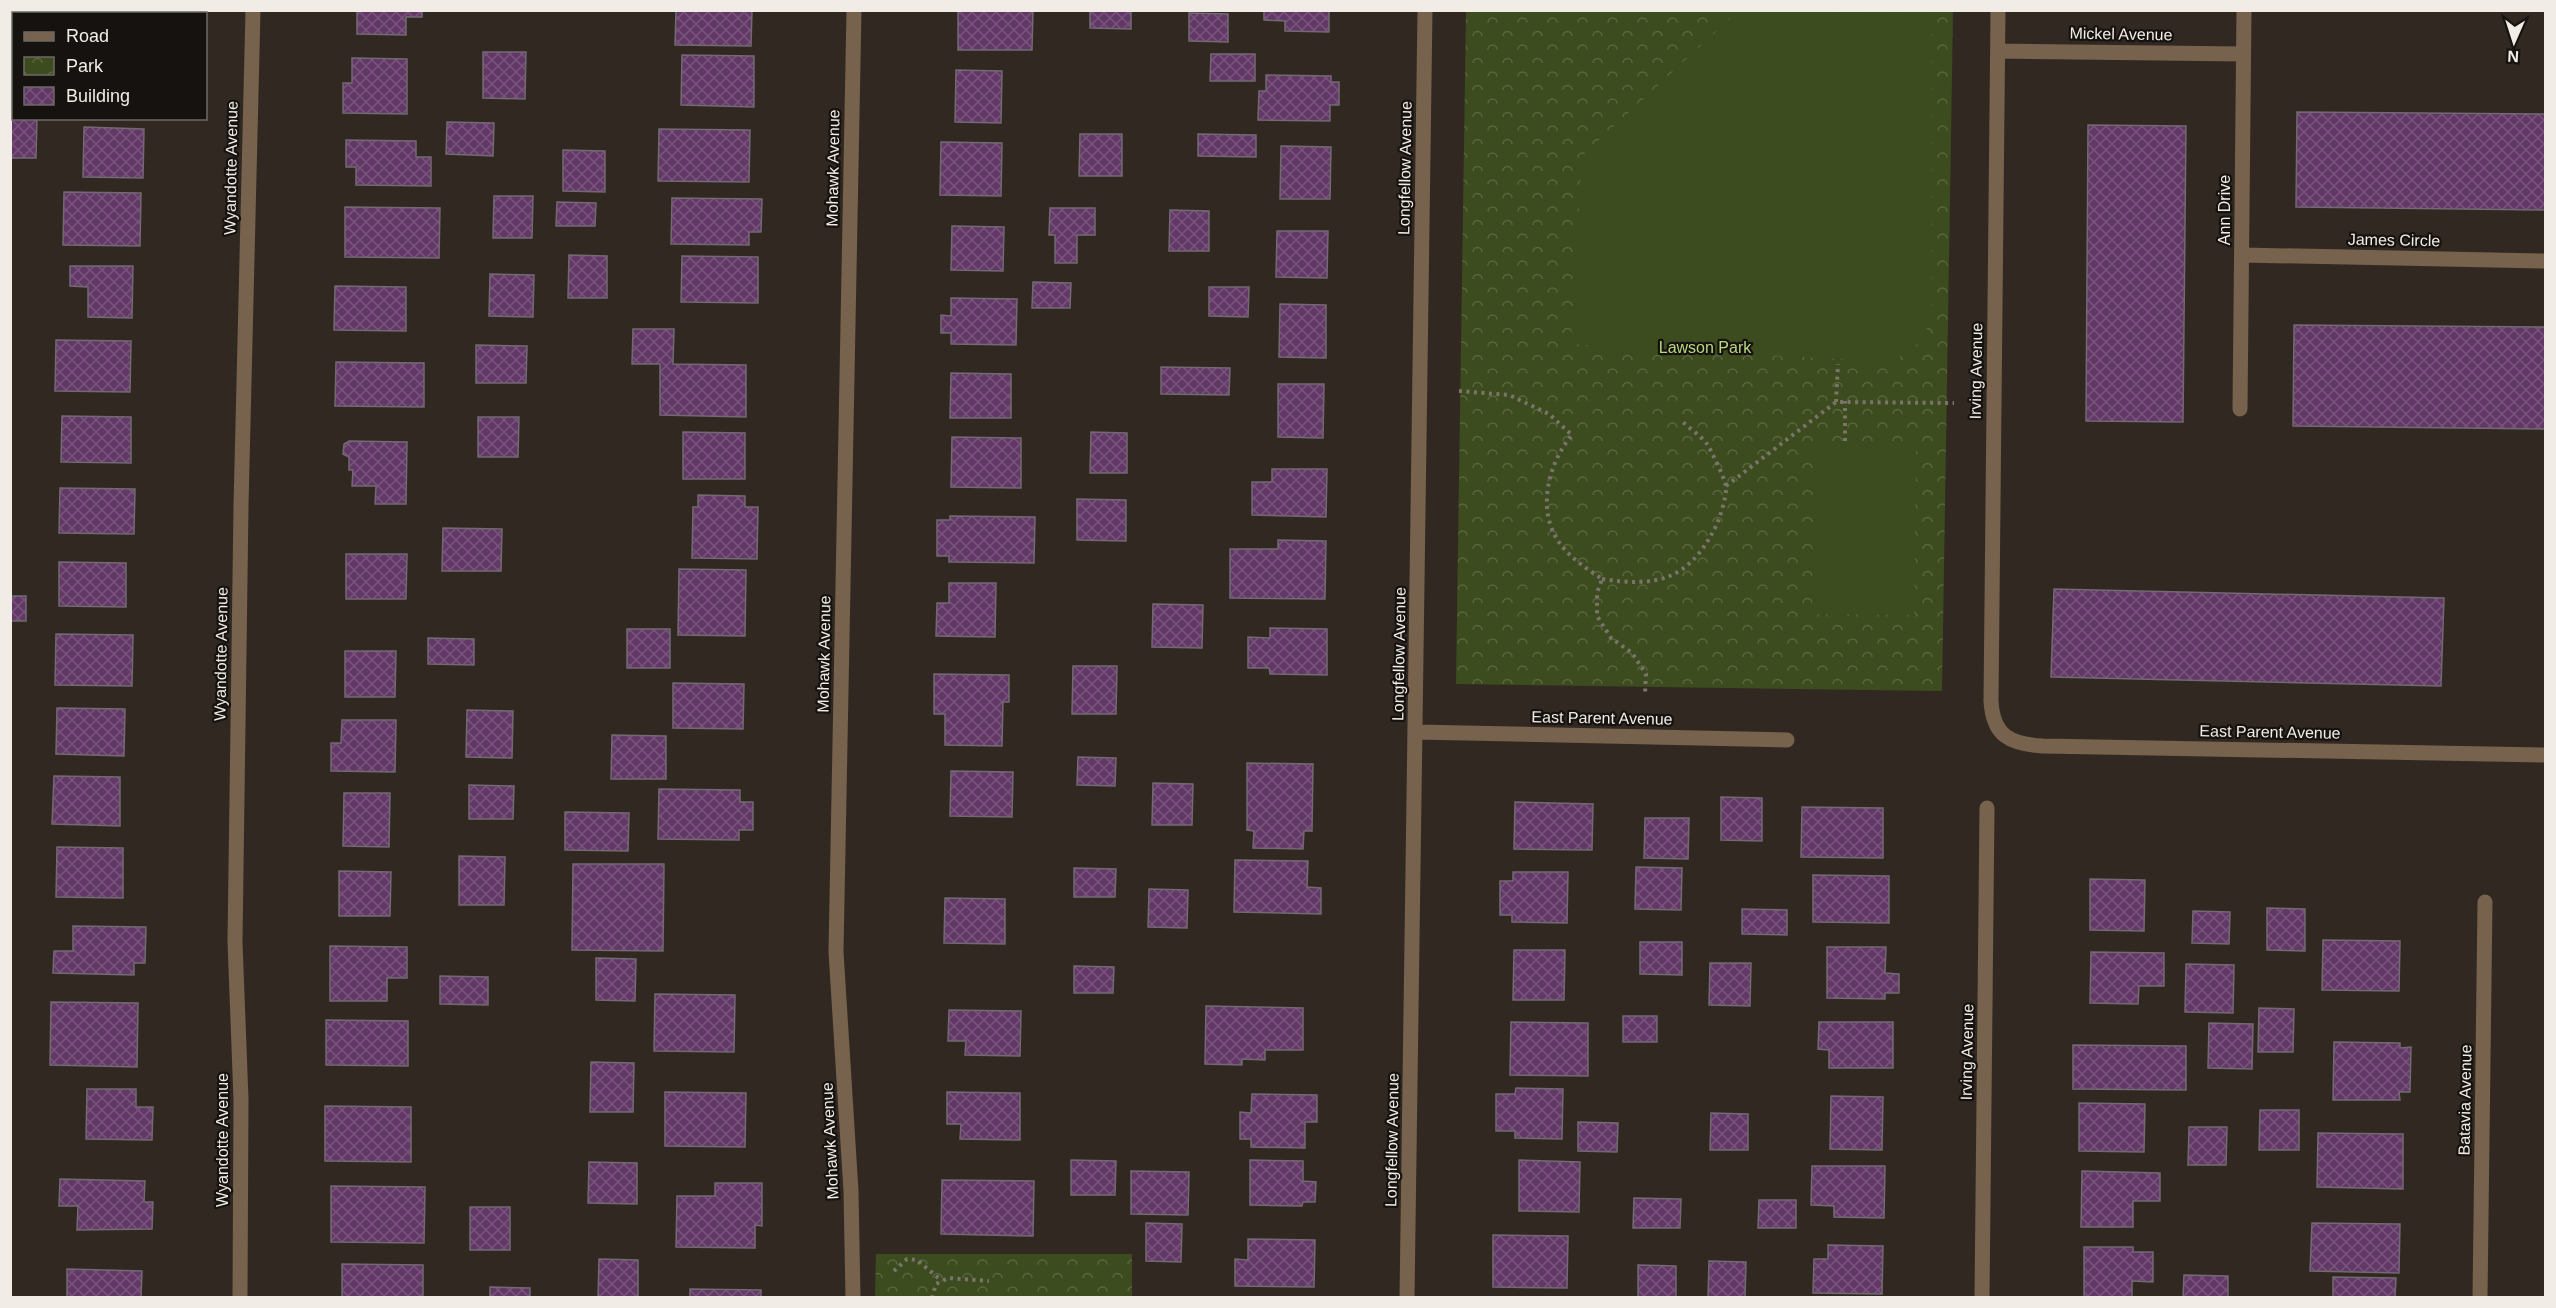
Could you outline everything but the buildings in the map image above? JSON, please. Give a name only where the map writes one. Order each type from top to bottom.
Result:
[{"type":"street","name":"Wyandotte Avenue","points":[[240,1298],[241,1099],[235,942],[241,506],[253,10]]},
{"type":"street","name":"Mohawk Avenue","points":[[853,1298],[851,1191],[836,952],[854,10]]},
{"type":"street","name":"Longfellow Avenue","points":[[1407,1298],[1425,10]]},
{"type":"street","name":"Irving Avenue","points":[[1998,10],[1991,701],[1992,716],[1998,731]]},
{"type":"street","name":"Ann Drive","points":[[2240,410],[2244,10]]},
{"type":"street","name":"Mickel Avenue","points":[[1998,51],[2243,54]]},
{"type":"street","name":"James Circle","points":[[2242,255],[2546,261]]},
{"type":"street","name":"East Parent Avenue","points":[[1998,731],[2012,741],[2043,746],[2546,755]]},
{"type":"street","name":"East Parent Avenue","points":[[1416,732],[1787,740]]},
{"type":"street","name":"Irving Avenue","points":[[1982,1298],[1987,808]]},
{"type":"street","name":"Batavia Avenue","points":[[2481,1298],[2485,902]]},
{"type":"path","points":[[1836,402],[1839,364]]},
{"type":"path","points":[[1459,391],[1509,395],[1549,414],[1572,435],[1561,448],[1548,478],[1548,514],[1556,539],[1578,562],[1602,579],[1641,582],[1660,579],[1685,568],[1701,553],[1719,520],[1726,486],[1707,444],[1683,422]]},
{"type":"path","points":[[1845,401],[1845,441]]},
{"type":"path","points":[[1726,486],[1836,402],[1954,403]]},
{"type":"path","points":[[1602,579],[1597,593],[1597,616],[1611,638],[1632,653],[1646,674],[1645,693]]},
{"type":"path","points":[[894,1271],[907,1259],[918,1260],[942,1281]]},
{"type":"path","points":[[932,1298],[936,1284],[948,1278],[989,1281]]},
{"type":"green space","name":"Lawson Park","points":[[1466,11],[1953,11],[1942,691],[1456,684]]},
{"type":"green space","points":[[1738,11],[1932,16],[1932,319],[1919,343],[1892,362],[1571,344],[1582,156]]},
{"type":"green space","points":[[1814,444],[1916,445],[1914,615],[1812,614]]},
{"type":"green space","points":[[876,1254],[1132,1254],[1132,1297],[875,1297]]}]
